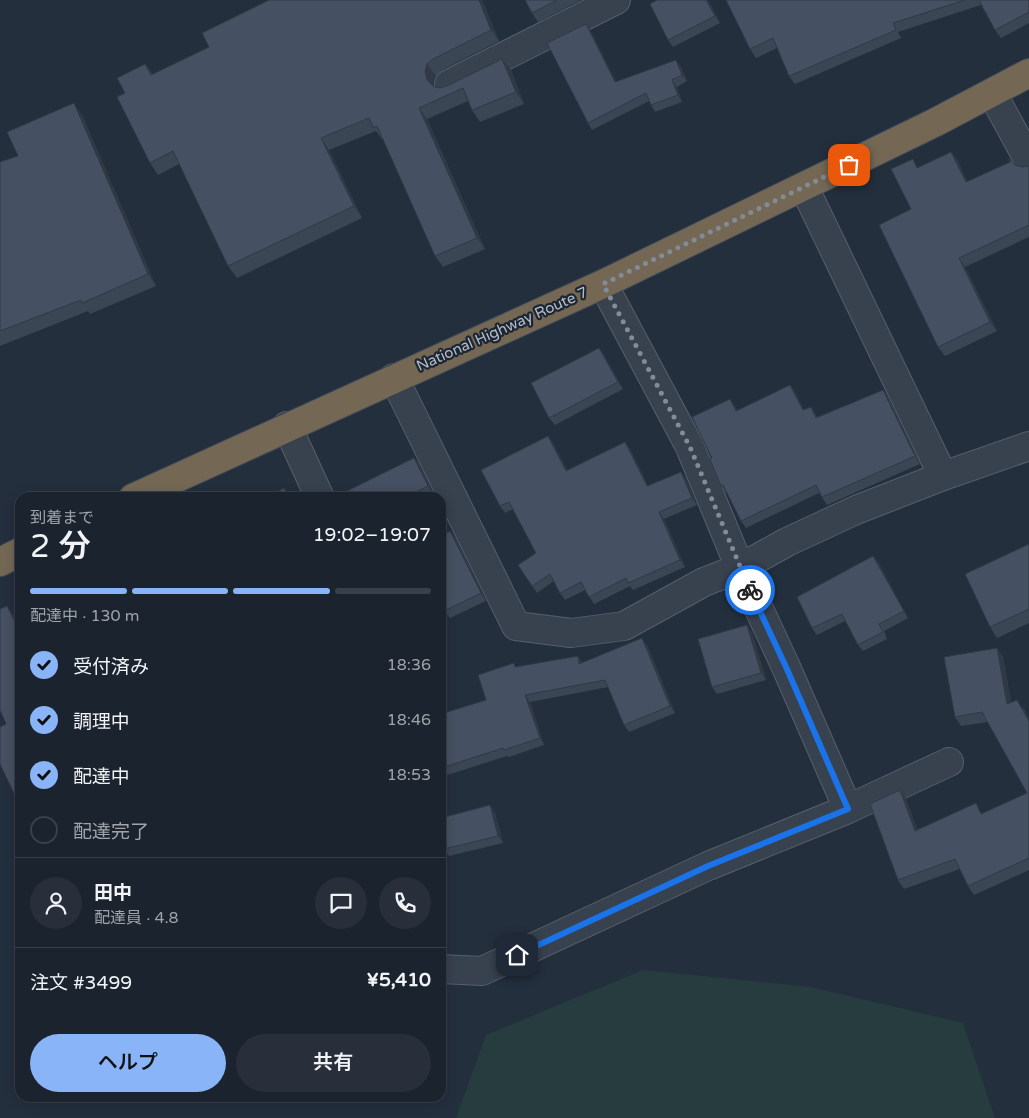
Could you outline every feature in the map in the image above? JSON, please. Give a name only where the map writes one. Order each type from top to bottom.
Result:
[{"type":"highway","name":"National Highway Route 7","points":[[146,492],[287,426],[603,284],[804,187],[1029,73]]},
{"type":"highway","points":[[0,562],[15,554]]},
{"type":"street","points":[[449,84],[616,0]]},
{"type":"street","points":[[992,93],[1029,161]]},
{"type":"street","points":[[804,187],[943,476]]},
{"type":"street","points":[[603,284],[690,447],[740,568],[848,809]]},
{"type":"street","points":[[394,378],[516,626],[572,633],[624,626],[704,582],[740,568],[787,542],[856,510],[943,476],[1029,446]]},
{"type":"street","points":[[287,426],[317,492]]},
{"type":"street","points":[[446,969],[482,971],[708,866],[848,809],[949,762]]},
{"type":"green space","points":[[643,970],[811,987],[963,1023],[995,1118],[456,1118],[486,1035]]},
{"type":"building","points":[[269,0],[479,0],[491,30],[433,59],[427,64],[425,71],[427,80],[433,86],[439,88],[447,86],[502,59],[516,92],[472,110],[463,88],[419,108],[477,238],[435,256],[377,126],[374,128],[369,118],[321,138],[354,206],[228,266],[173,151],[150,163],[117,97],[125,93],[117,78],[145,64],[151,75],[209,47],[202,33]]},
{"type":"building","points":[[525,0],[557,0],[532,13]]},
{"type":"building","points":[[657,0],[706,0],[715,16],[668,40],[650,4]]},
{"type":"building","points":[[726,0],[965,0],[893,23],[896,30],[789,76],[773,38],[750,49]]},
{"type":"building","points":[[979,0],[1028,0],[1029,12],[995,30]]},
{"type":"building","points":[[586,24],[615,82],[676,60],[682,75],[672,80],[678,95],[651,105],[646,93],[588,123],[547,43]]},
{"type":"building","points":[[74,103],[148,274],[82,303],[81,300],[0,331],[0,162],[18,156],[7,132]]},
{"type":"building","points":[[951,152],[966,182],[1010,162],[1008,158],[1015,165],[1029,166],[1029,225],[959,258],[990,322],[938,347],[879,225],[911,209],[891,169],[913,159],[917,168]]},
{"type":"building","points":[[599,348],[618,382],[549,418],[531,383]]},
{"type":"building","points":[[790,385],[803,410],[811,407],[816,418],[883,390],[915,456],[822,497],[816,485],[741,521],[723,485],[721,486],[710,459],[712,458],[692,417],[730,399],[736,411]]},
{"type":"building","points":[[548,436],[566,471],[625,442],[647,486],[681,472],[692,498],[659,512],[680,560],[628,583],[626,578],[589,597],[581,582],[560,593],[550,574],[532,586],[518,565],[536,553],[509,502],[500,506],[481,470]]},
{"type":"building","points":[[414,458],[428,486],[416,492],[347,491]]},
{"type":"building","points":[[284,488],[286,492],[277,492]]},
{"type":"building","points":[[450,531],[481,593],[446,610],[446,533]]},
{"type":"building","points":[[1029,544],[1029,609],[990,627],[965,574]]},
{"type":"building","points":[[873,556],[904,611],[879,624],[883,632],[858,645],[842,614],[812,628],[797,597]]},
{"type":"building","points":[[7,606],[15,622],[15,796],[0,764],[0,727],[6,724],[0,710],[0,609]]},
{"type":"building","points":[[747,625],[761,673],[712,687],[698,639]]},
{"type":"building","points":[[642,638],[670,706],[624,725],[605,680],[525,695],[540,738],[446,766],[446,712],[486,700],[478,675],[514,663],[515,667],[578,656],[579,664]]},
{"type":"building","points":[[997,648],[1007,704],[1017,700],[1029,721],[1029,858],[968,886],[955,859],[898,880],[870,804],[900,790],[915,831],[976,803],[981,814],[1027,793],[982,712],[955,717],[944,657]]},
{"type":"building","points":[[490,805],[498,836],[446,849],[446,817]]},
{"type":"way so far","points":[[750,590],[690,447],[603,284],[849,165]]},
{"type":"route","points":[[517,955],[708,866],[848,809],[750,590]]}]
